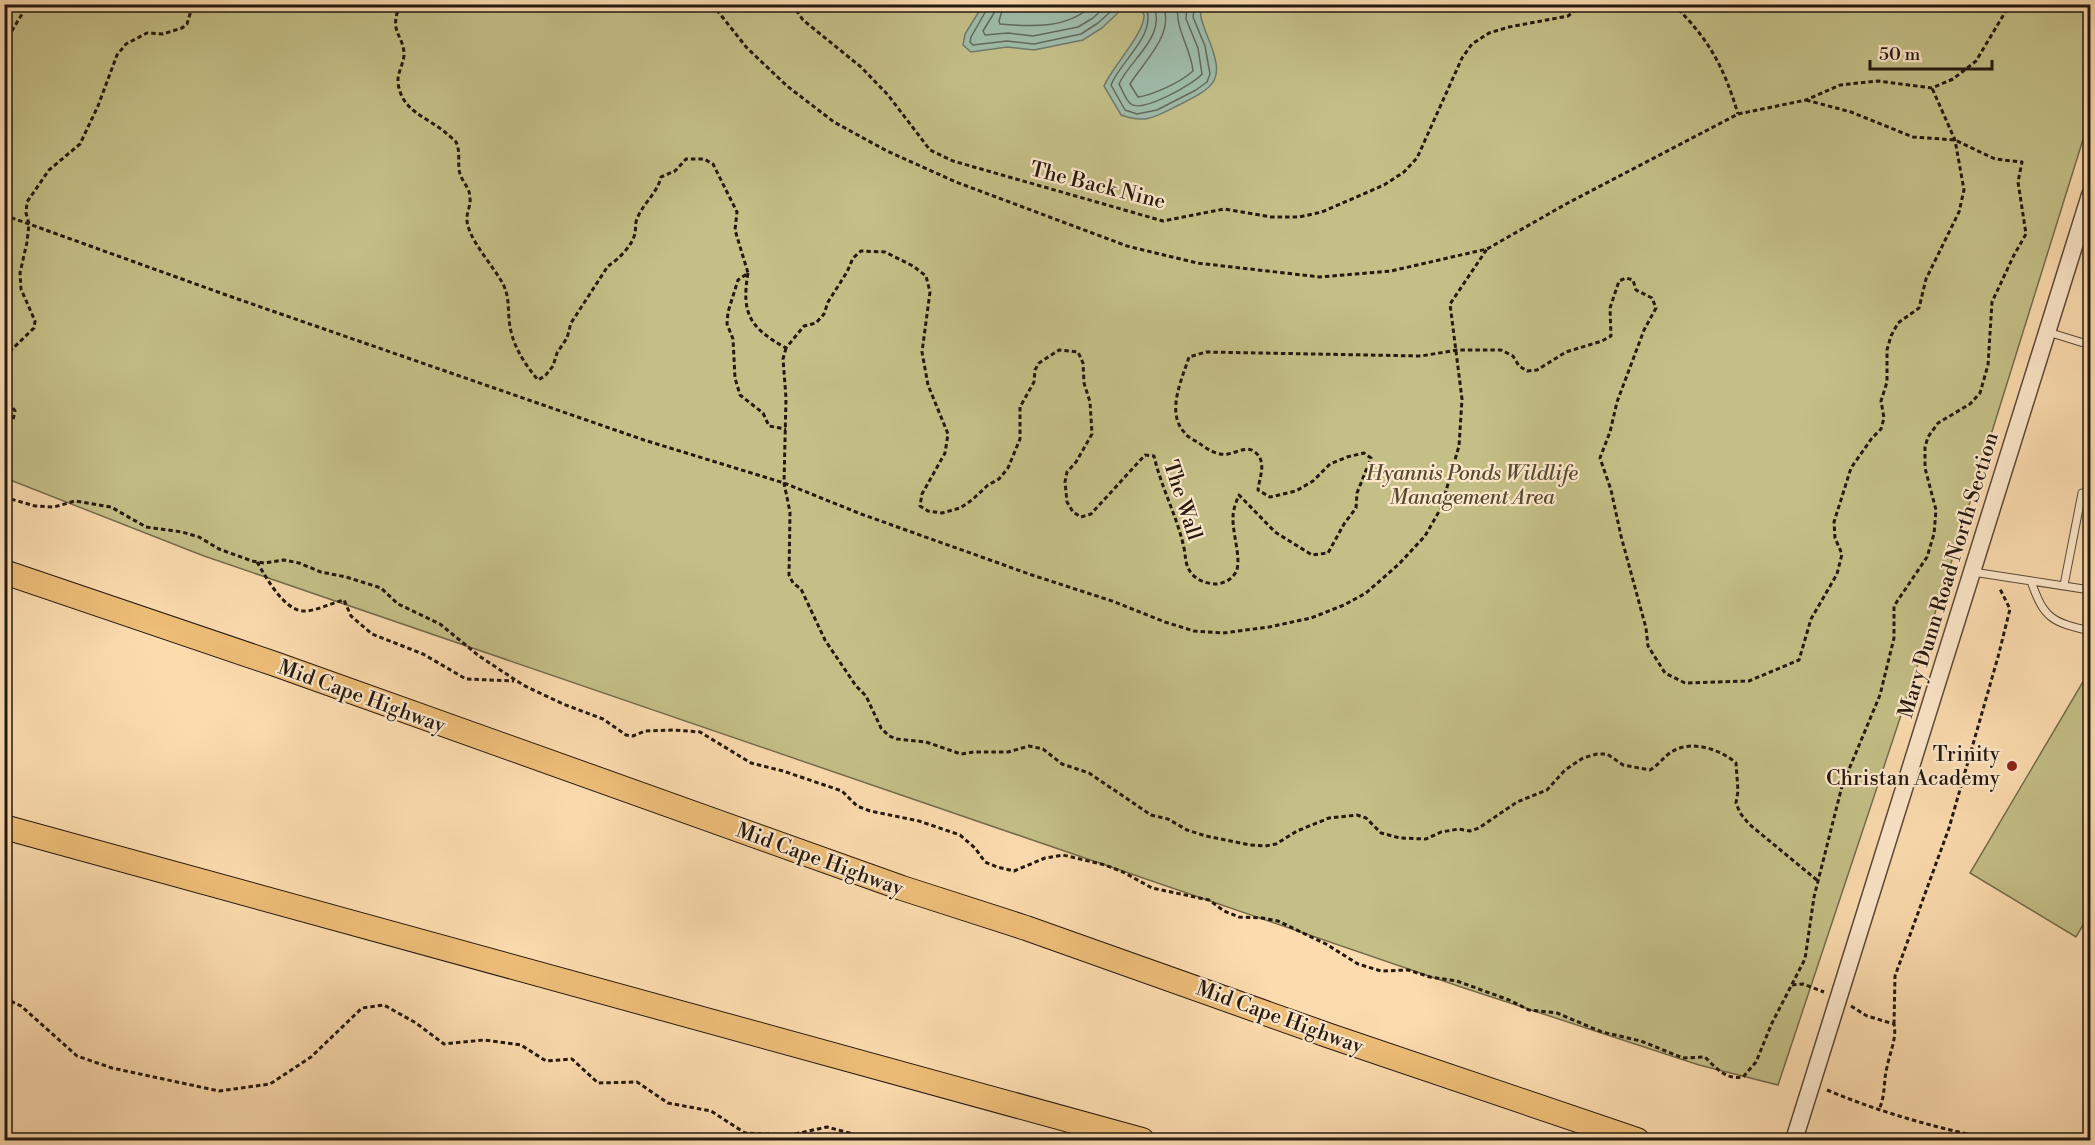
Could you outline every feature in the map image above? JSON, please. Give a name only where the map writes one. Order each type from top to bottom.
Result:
[{"type":"highway","name":"Mid Cape Highway","points":[[4,573],[286,668],[902,888],[1037,932],[1330,1036],[1637,1140]]},
{"type":"highway","points":[[4,827],[1142,1140]]},
{"type":"street","name":"Mary Dunn Road North Section","points":[[1794,1140],[2049,332],[2085,231],[2091,195]]},
{"type":"lane","points":[[2049,332],[2091,345]]},
{"type":"lane","points":[[2064,585],[2082,493]]},
{"type":"lane","points":[[1973,572],[2091,590]]},
{"type":"lane","points":[[2031,580],[2036,595],[2051,618],[2064,625],[2091,631]]},
{"type":"path","points":[[4,44],[28,4]]},
{"type":"path","points":[[4,357],[34,328],[35,321],[21,289],[20,273],[29,224],[26,213],[27,202],[49,170],[80,144],[98,106],[117,55],[126,44],[147,33],[164,34],[182,28],[187,24],[190,14],[189,4]]},
{"type":"path","points":[[411,4],[398,13],[395,23],[397,35],[404,49],[398,80],[401,96],[408,107],[456,141],[460,172],[470,190],[471,202],[466,219],[482,255],[495,270],[508,295],[509,320],[514,344],[526,366],[538,380],[545,376],[552,366],[567,338],[571,324],[608,266],[633,241],[636,220],[647,201],[658,190],[661,177],[675,171],[686,159],[704,159],[713,164],[737,212],[735,230],[748,273],[745,292],[746,311],[760,331],[786,348],[783,359],[786,429],[784,483],[790,512],[789,575],[793,584],[801,590],[825,640],[856,686],[866,696],[881,728],[890,736],[897,739],[926,742],[961,754],[1008,752],[1029,746],[1043,749],[1062,764],[1089,773],[1151,815],[1168,819],[1187,830],[1206,836],[1265,846],[1276,844],[1297,831],[1329,818],[1357,815],[1366,818],[1381,833],[1400,838],[1426,839],[1441,832],[1459,829],[1470,831],[1479,828],[1518,802],[1547,790],[1564,770],[1583,758],[1607,754],[1623,765],[1650,770],[1671,752],[1683,746],[1696,745],[1723,753],[1736,763],[1737,802],[1740,813],[1749,824],[1818,881]]},
{"type":"path","points":[[712,4],[747,48],[787,86],[834,122],[887,151],[956,182],[1127,246],[1197,263],[1320,277],[1391,271],[1487,249],[1566,204],[1738,114],[1806,100],[1840,85],[1878,81],[1932,88],[1953,79],[1976,61],[2010,4]]},
{"type":"path","name":"The Back Nine","points":[[792,4],[802,20],[861,68],[888,95],[930,150],[953,162],[1163,222],[1224,208],[1270,217],[1299,218],[1322,212],[1384,185],[1404,172],[1417,158],[1462,58],[1472,45],[1489,33],[1568,16],[1583,4]]},
{"type":"path","points":[[1673,4],[1694,24],[1708,43],[1728,82],[1738,114]]},
{"type":"path","points":[[1457,350],[1501,350],[1513,356],[1519,366],[1527,371],[1537,370],[1566,352],[1611,336],[1610,308],[1619,281],[1626,278],[1632,280],[1636,290],[1652,298],[1656,308],[1644,330],[1617,402],[1610,432],[1600,458],[1611,490],[1646,628],[1648,646],[1665,673],[1685,683],[1749,681],[1799,660],[1811,620],[1838,574],[1842,554],[1834,538],[1834,522],[1851,468],[1881,429],[1884,418],[1881,401],[1887,382],[1887,350],[1891,336],[1898,323],[1919,308],[1926,279],[1959,212],[1964,190],[1955,140],[1932,88]]},
{"type":"path","points":[[4,497],[35,506],[54,507],[75,501],[111,507],[146,527],[199,537],[219,549],[256,562],[284,560],[299,563],[321,572],[381,588],[398,604],[440,624],[479,656],[516,681],[563,704],[603,719],[626,735],[633,736],[645,731],[700,732],[751,763],[842,791],[857,806],[870,811],[919,821],[960,836],[975,848],[986,862],[997,867],[1014,871],[1046,858],[1063,855],[1105,865],[1152,888],[1209,900],[1224,911],[1239,917],[1278,921],[1326,944],[1358,964],[1381,971],[1408,970],[1430,977],[1457,981],[1509,1000],[1529,1010],[1557,1014],[1602,1032],[1641,1041],[1683,1058],[1705,1057],[1720,1073],[1735,1079],[1743,1077],[1756,1062],[1805,959],[1818,881],[1842,786],[1880,695],[1894,638],[1894,606],[1927,557],[1934,534],[1936,510],[1925,468],[1925,447],[1928,437],[1938,423],[1970,404],[1980,393],[1988,365],[1992,302],[2026,234],[2018,182],[2022,162],[1995,159],[1955,140],[1913,137],[1851,112],[1806,100]]},
{"type":"path","points":[[4,215],[644,440],[784,483],[883,522],[1112,601],[1165,622],[1194,631],[1223,633],[1269,627],[1311,618],[1344,605],[1366,593],[1399,564],[1425,536],[1441,508],[1459,446],[1462,399],[1450,304],[1487,249]]},
{"type":"path","name":"The Wall","points":[[786,348],[804,326],[816,323],[824,314],[828,302],[853,258],[861,251],[885,252],[913,266],[926,276],[930,292],[922,352],[928,384],[948,434],[945,453],[922,494],[920,506],[928,512],[942,513],[960,508],[972,500],[988,485],[999,479],[1008,468],[1020,439],[1020,407],[1034,382],[1035,370],[1039,363],[1059,350],[1078,352],[1083,363],[1084,383],[1090,402],[1092,434],[1076,462],[1067,472],[1065,482],[1067,501],[1073,512],[1081,517],[1091,514],[1145,455],[1154,456],[1184,550],[1184,561],[1199,580],[1209,584],[1220,584],[1231,579],[1237,570],[1233,514],[1239,495],[1275,531],[1312,555],[1328,553],[1356,508],[1357,493],[1371,458],[1364,453],[1347,457],[1330,464],[1313,481],[1296,491],[1270,497],[1258,490],[1263,467],[1260,457],[1253,451],[1241,449],[1227,454],[1212,452],[1184,433],[1177,420],[1178,394],[1190,357],[1206,352],[1421,356],[1457,350]]},
{"type":"path","points":[[748,273],[738,280],[728,312],[727,324],[733,339],[735,378],[740,395],[763,413],[770,426],[786,429]]},
{"type":"path","points":[[4,396],[15,411],[13,420],[4,429]]},
{"type":"path","points":[[256,562],[270,583],[292,608],[303,611],[344,600],[351,615],[372,634],[432,658],[466,679],[516,681]]},
{"type":"path","points":[[1879,1110],[1885,1095],[1886,1070],[1896,1032],[1894,1024],[1895,976],[1949,828],[2010,609],[1992,575]]},
{"type":"path","points":[[1792,985],[1803,984],[1839,998],[1861,1013],[1894,1024]]},
{"type":"path","points":[[4,998],[21,1006],[77,1056],[112,1068],[219,1091],[270,1084],[311,1057],[362,1008],[384,1005],[416,1023],[444,1044],[484,1040],[521,1045],[546,1061],[572,1059],[598,1083],[637,1082],[668,1103],[711,1111],[745,1133],[790,1134],[827,1127],[873,1140]]},
{"type":"path","points":[[1812,1084],[1879,1110],[1938,1128],[1997,1140]]},
{"type":"green space","name":"Hyannis Ponds Wildlife Management Area","points":[[4,5],[2090,5],[2090,117],[1942,592],[1778,1085],[1699,1065],[1464,988],[204,556],[5,478]]},
{"type":"green space","points":[[2084,680],[2090,684],[2090,913],[2076,937],[1970,873]]},
{"type":"water","points":[[983,5],[1201,5],[1202,20],[1216,63],[1214,80],[1201,93],[1156,116],[1143,119],[1129,118],[1121,115],[1104,86],[1143,22],[1144,15],[1139,6],[1122,9],[1102,28],[1083,40],[1034,50],[1007,47],[971,52],[963,45],[965,34]]},
{"type":"place","name":"Trinity Christan Academy","points":[[2012,766]]}]
